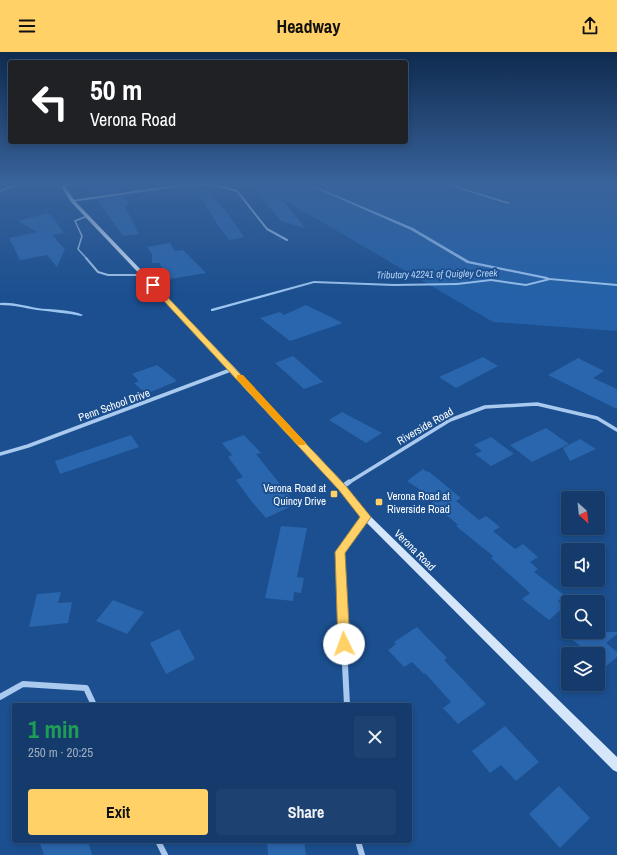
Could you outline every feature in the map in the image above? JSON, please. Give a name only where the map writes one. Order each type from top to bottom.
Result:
[{"type":"street","name":"Verona Road","points":[[91,220],[233,369],[342,487],[366,517],[617,766]]},
{"type":"street","points":[[260,220],[267,229],[287,240]]},
{"type":"street","name":"Penn School Drive","points":[[0,454],[35,444],[233,369]]},
{"type":"street","name":"Riverside Road","points":[[342,487],[450,420],[485,407],[537,404],[597,418],[617,430]]},
{"type":"street","points":[[347,703],[340,552],[366,517]]},
{"type":"street","points":[[0,697],[23,684],[86,688],[93,703]]},
{"type":"street","points":[[159,843],[165,855]]},
{"type":"street","points":[[359,843],[362,855]]},
{"type":"lane","points":[[77,220],[76,221],[82,236],[78,249],[98,272],[108,275],[143,275]]},
{"type":"shaded area","points":[[319,220],[617,220],[617,331],[493,322]]},
{"type":"building","points":[[55,220],[64,233],[52,235],[65,249],[57,267],[47,255],[20,260],[9,238],[37,232],[18,221]]},
{"type":"building","points":[[112,220],[132,220],[139,234],[123,236]]},
{"type":"building","points":[[215,220],[233,220],[244,237],[229,240]]},
{"type":"building","points":[[299,220],[305,228],[281,221]]},
{"type":"building","points":[[170,243],[175,251],[183,250],[206,273],[169,279],[159,263],[152,263],[152,254],[147,247]]},
{"type":"building","points":[[306,305],[343,323],[290,341],[260,318],[280,312],[284,315]]},
{"type":"building","points":[[293,356],[323,382],[304,389],[275,363]]},
{"type":"building","points":[[483,357],[498,366],[456,388],[439,377]]},
{"type":"building","points":[[578,358],[604,371],[593,378],[617,389],[617,409],[548,375]]},
{"type":"building","points":[[157,365],[177,381],[146,394],[134,383],[139,381],[132,374]]},
{"type":"building","points":[[342,412],[382,433],[366,443],[329,420]]},
{"type":"building","points":[[546,428],[569,444],[532,462],[510,445]]},
{"type":"building","points":[[131,435],[139,447],[60,474],[55,461]]},
{"type":"building","points":[[244,435],[261,453],[256,454],[296,504],[266,518],[252,502],[236,480],[243,477],[228,457],[232,455],[222,443]]},
{"type":"building","points":[[491,437],[514,454],[491,466],[475,454],[482,451],[474,445]]},
{"type":"building","points":[[580,439],[596,449],[570,461],[563,448]]},
{"type":"building","points":[[423,469],[427,472],[428,471],[461,498],[456,501],[479,520],[486,516],[500,527],[493,531],[515,549],[523,544],[538,557],[530,562],[538,569],[534,572],[564,595],[561,595],[561,598],[558,601],[561,603],[561,610],[549,620],[522,599],[530,593],[491,558],[493,556],[456,526],[458,525],[430,501],[434,499],[407,481]]},
{"type":"building","points":[[281,526],[307,528],[297,577],[304,578],[301,593],[294,592],[293,601],[265,598]]},
{"type":"building","points":[[61,592],[58,603],[72,602],[68,623],[29,627],[37,594]]},
{"type":"building","points":[[113,600],[144,612],[127,634],[96,621]]},
{"type":"building","points":[[417,627],[447,658],[444,660],[486,704],[458,724],[443,708],[451,702],[425,673],[424,674],[412,662],[404,667],[388,650],[396,644],[394,642]]},
{"type":"building","points":[[179,629],[195,659],[166,674],[150,643]]},
{"type":"building","points":[[605,632],[617,632],[617,634],[606,643],[617,652],[617,657],[605,667],[605,647],[581,647],[572,639],[605,639]]},
{"type":"building","points":[[505,726],[539,762],[516,781],[501,765],[490,773],[472,751]]},
{"type":"building","points":[[559,786],[590,818],[560,848],[529,814]]},
{"type":"building","points":[[40,843],[89,843],[92,855],[44,855]]},
{"type":"building","points":[[267,843],[304,843],[306,855],[268,855]]},
{"type":"waterway","points":[[392,220],[412,229],[468,262],[547,278]]},
{"type":"waterway","name":"Tributary 42241 of Quigley Creek","points":[[212,310],[314,282],[394,285],[457,284],[491,280],[526,285],[550,279],[617,285]]},
{"type":"waterway","name":"Tributary 42241 of Quigley Creek","points":[[0,304],[81,315]]},
{"type":"slow traffic","points":[[240,377],[301,443]]},
{"type":"place","name":"Verona Road at Quincy Drive","points":[[334,494]]},
{"type":"place","name":"Verona Road at Riverside Road","points":[[379,502]]},
{"type":"route","points":[[153,285],[342,487],[366,517],[340,552],[344,644]]}]
